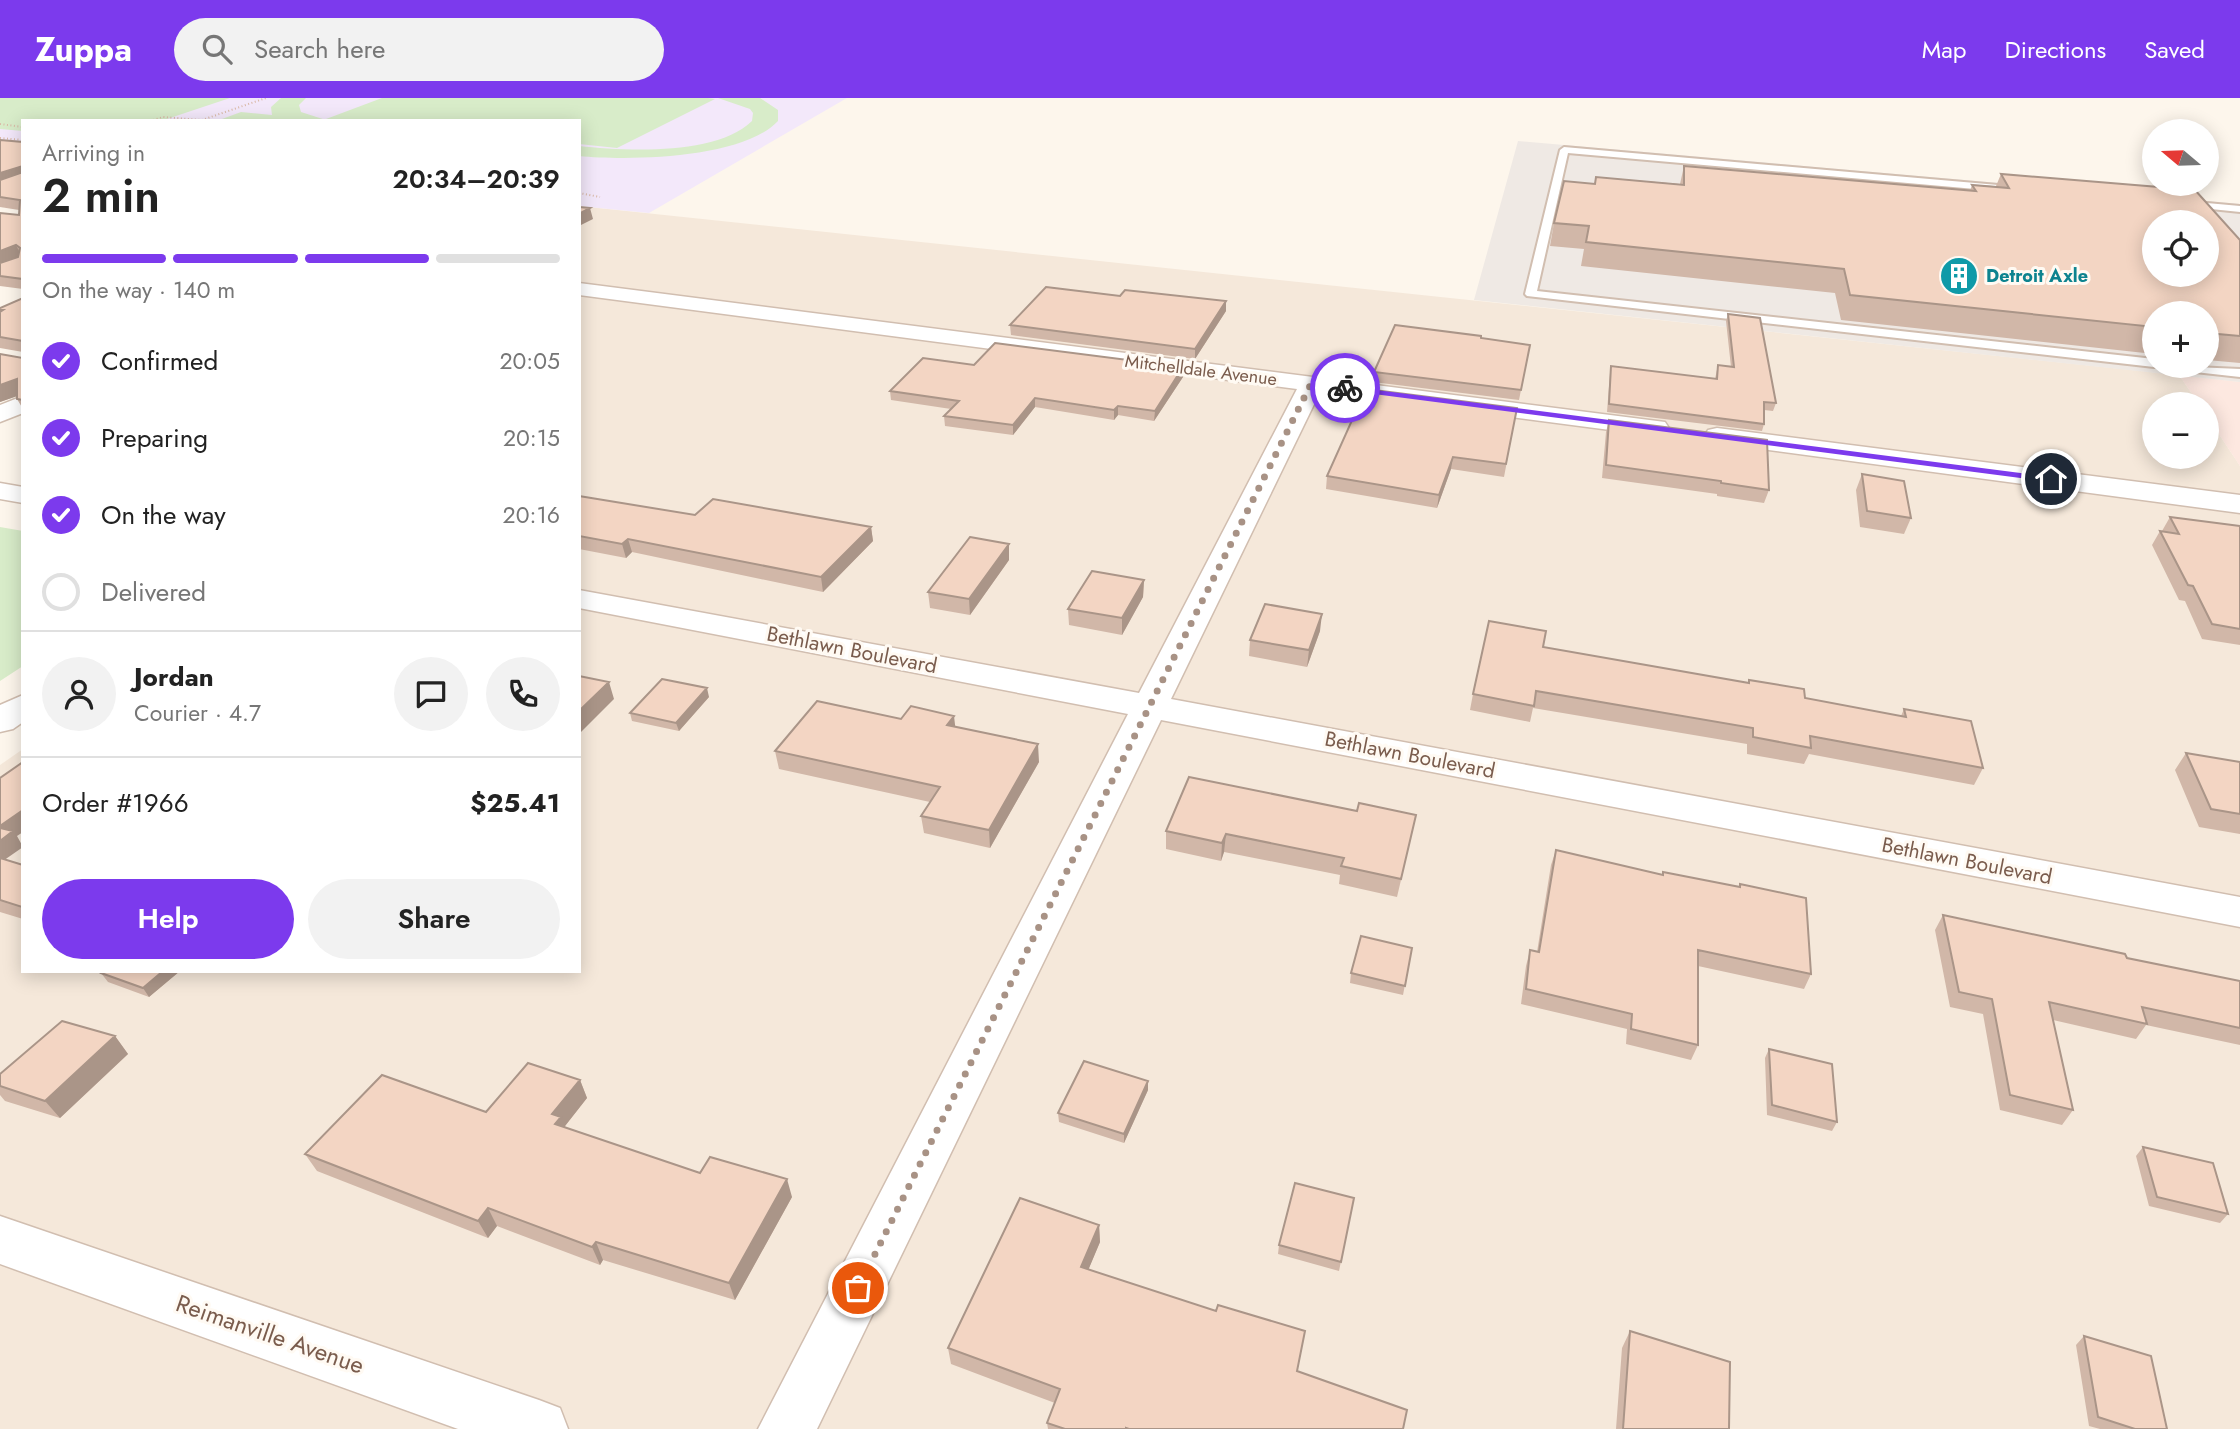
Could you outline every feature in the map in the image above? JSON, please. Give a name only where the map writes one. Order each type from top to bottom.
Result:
[{"type":"street","name":"Mitchelldale Avenue","points":[[581,289],[2240,503]]},
{"type":"street","points":[[788,1429],[1311,384]]},
{"type":"street","points":[[0,414],[21,405]]},
{"type":"street","points":[[0,491],[21,495]]},
{"type":"street","name":"Bethlawn Boulevard","points":[[581,599],[2240,912]]},
{"type":"street","points":[[0,721],[21,707]]},
{"type":"street","name":"Reimanville Avenue","points":[[0,1240],[540,1429]]},
{"type":"lane","points":[[2011,189],[1892,183],[1681,164],[1564,150],[1531,294],[2142,362]]},
{"type":"lane","points":[[2173,203],[2240,209]]},
{"type":"lane","points":[[2219,371],[2240,373]]},
{"type":"path","points":[[205,119],[265,98]]},
{"type":"path","points":[[156,119],[189,119]]},
{"type":"path","points":[[0,124],[21,127]]},
{"type":"path","points":[[0,138],[21,141]]},
{"type":"path","points":[[581,193],[600,197]]},
{"type":"shaded area","points":[[0,98],[847,98],[649,213],[581,206],[581,119],[21,119],[21,147],[0,144]]},
{"type":"shaded area","points":[[1518,141],[2240,204],[2240,382],[2203,378],[2219,378],[2219,301],[2142,301],[2142,372],[1474,300]]},
{"type":"shaded area","points":[[581,206],[2142,371],[2142,378],[2181,378],[2191,392],[2142,392],[2142,469],[2219,469],[2219,434],[2240,466],[2240,1429],[0,1429],[0,765],[21,750],[21,973],[581,973]]},
{"type":"shaded area","points":[[2181,378],[2240,382],[2240,466],[2219,434],[2219,392],[2191,392]]},
{"type":"green space","points":[[0,98],[230,98],[167,119],[21,119],[21,131],[0,129]]},
{"type":"green space","points":[[281,98],[306,98],[299,105],[301,112],[323,119],[222,119],[241,112],[272,115],[271,107]]},
{"type":"green space","points":[[382,98],[715,99],[617,148],[581,144],[581,119],[326,119]]},
{"type":"green space","points":[[718,98],[760,98],[778,110],[778,121],[761,134],[713,150],[654,157],[581,156],[581,146],[645,150],[694,146],[716,140],[736,132],[752,121],[753,113],[750,109]]},
{"type":"green space","points":[[0,527],[21,531],[21,667],[0,681]]},
{"type":"building","points":[[0,140],[21,142],[21,167],[0,173]]},
{"type":"building","name":"Detroit Axle","points":[[1684,166],[1976,191],[1972,185],[2009,188],[2001,174],[2142,186],[2142,196],[2200,196],[2213,210],[2142,210],[2142,287],[2219,287],[2219,217],[2240,240],[2240,336],[2219,334],[2219,301],[2142,301],[2142,326],[1850,295],[1844,269],[1586,242],[1589,226],[1554,223],[1564,181],[1595,184],[1596,177],[1684,185]]},
{"type":"building","points":[[21,173],[21,279],[0,276],[0,263],[18,257],[20,248],[16,245],[0,251],[0,213],[19,215],[20,200],[0,197],[0,180]]},
{"type":"building","points":[[1046,287],[1120,296],[1125,290],[1226,301],[1195,349],[1010,325]]},
{"type":"building","points":[[21,299],[21,341],[0,337],[0,312],[3,310],[0,308]]},
{"type":"building","points":[[1728,314],[1760,318],[1776,403],[1764,402],[1764,424],[1609,404],[1611,366],[1717,379],[1718,365],[1734,367]]},
{"type":"building","points":[[1395,325],[1530,345],[1521,390],[1374,372]]},
{"type":"building","points":[[995,343],[1183,367],[1155,411],[1118,406],[1114,410],[1035,398],[1013,425],[944,416],[959,401],[890,391],[923,358],[974,365]]},
{"type":"building","points":[[0,354],[21,358],[21,400],[17,399],[17,379],[0,385]]},
{"type":"building","points":[[1366,389],[1517,408],[1506,464],[1453,457],[1439,495],[1327,476]]},
{"type":"building","points":[[1609,420],[1767,440],[1769,490],[1606,465]]},
{"type":"building","points":[[1862,474],[1904,481],[1911,518],[1867,511]]},
{"type":"building","points":[[581,496],[695,515],[713,499],[871,527],[821,577],[628,539],[622,544],[581,536]]},
{"type":"building","points":[[2170,517],[2240,526],[2240,629],[2212,624],[2160,531],[2179,534]]},
{"type":"building","points":[[970,537],[1009,544],[969,599],[928,592]]},
{"type":"building","points":[[1092,571],[1144,580],[1122,618],[1068,609]]},
{"type":"building","points":[[1265,604],[1322,614],[1309,650],[1250,640]]},
{"type":"building","points":[[1489,621],[1546,631],[1543,647],[1749,683],[1749,680],[1804,689],[1805,698],[1906,717],[1904,709],[1971,721],[1983,768],[1810,736],[1811,748],[1753,737],[1753,728],[1536,691],[1534,706],[1473,694]]},
{"type":"building","points":[[581,676],[609,682],[581,709]]},
{"type":"building","points":[[662,679],[707,688],[676,723],[630,713]]},
{"type":"building","points":[[817,701],[901,719],[911,706],[954,716],[947,725],[1038,744],[989,830],[921,816],[940,787],[775,751]]},
{"type":"building","points":[[2186,753],[2240,762],[2240,814],[2211,809]]},
{"type":"building","points":[[21,763],[21,811],[0,826],[0,778]]},
{"type":"building","points":[[1189,777],[1357,811],[1359,803],[1416,815],[1401,879],[1341,866],[1344,858],[1226,834],[1222,843],[1166,831]]},
{"type":"building","points":[[0,828],[13,831],[0,841]]},
{"type":"building","points":[[1556,850],[1663,875],[1663,872],[1740,887],[1740,884],[1806,898],[1811,974],[1698,950],[1698,1045],[1631,1029],[1632,1014],[1526,989],[1530,950],[1539,952]]},
{"type":"building","points":[[0,858],[21,864],[21,907],[0,900]]},
{"type":"building","points":[[1943,915],[2240,981],[2240,1028],[2142,1007],[2147,1024],[2049,1002],[2073,1110],[2010,1095],[1992,999],[1959,992]]},
{"type":"building","points":[[1361,936],[1412,948],[1405,986],[1351,973]]},
{"type":"building","points":[[101,973],[161,973],[143,988]]},
{"type":"building","points":[[62,1021],[115,1036],[45,1101],[0,1086],[0,1074]]},
{"type":"building","points":[[1769,1049],[1832,1064],[1837,1122],[1772,1105]]},
{"type":"building","points":[[1084,1061],[1148,1081],[1124,1134],[1058,1113]]},
{"type":"building","points":[[528,1063],[580,1080],[552,1114],[561,1117],[555,1124],[700,1173],[710,1157],[787,1179],[729,1283],[596,1242],[592,1247],[488,1208],[478,1221],[305,1154],[382,1075],[486,1112]]},
{"type":"building","points":[[2143,1147],[2213,1163],[2228,1214],[2157,1197]]},
{"type":"building","points":[[1295,1183],[1354,1198],[1341,1262],[1279,1245]]},
{"type":"building","points":[[1020,1198],[1099,1225],[1081,1267],[1216,1311],[1218,1305],[1305,1331],[1297,1371],[1407,1410],[1403,1429],[1065,1429],[1047,1423],[1060,1389],[948,1348]]},
{"type":"building","points":[[1630,1331],[1730,1362],[1729,1429],[1623,1429]]},
{"type":"building","points":[[2084,1336],[2151,1356],[2167,1429],[2135,1429],[2098,1417]]},
{"type":"way so far","points":[[858,1288],[1311,384],[1345,388]]},
{"type":"place","name":"Detroit Axle","points":[[1959,276]]},
{"type":"route","points":[[1345,388],[2051,479]]}]
